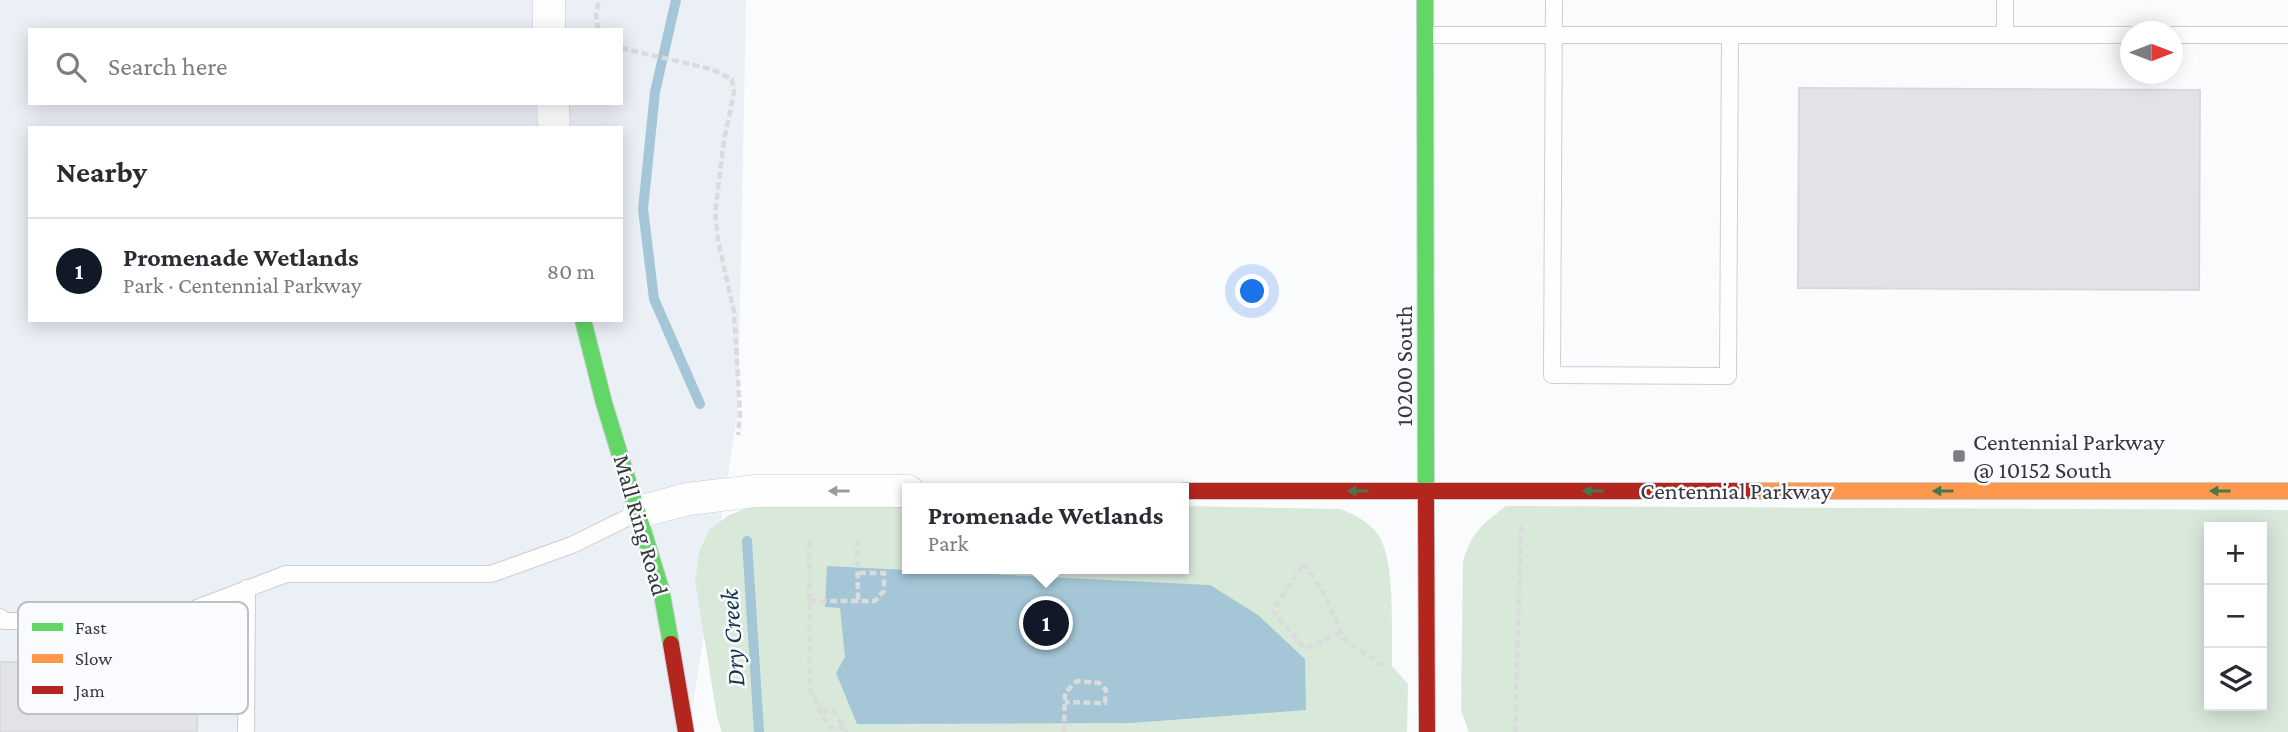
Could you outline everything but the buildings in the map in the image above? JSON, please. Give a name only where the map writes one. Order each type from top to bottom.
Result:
[{"type":"street","points":[[549,0],[549,28]]},
{"type":"street","name":"10200 South","points":[[1425,0],[1427,732]]},
{"type":"street","points":[[553,105],[554,126]]},
{"type":"street","name":"Mall Ring Road","points":[[584,322],[604,403],[661,589],[686,732]]},
{"type":"street","points":[[639,512],[688,499],[755,491],[902,491]]},
{"type":"street","name":"Centennial Parkway","points":[[1189,491],[2288,491]]},
{"type":"lane","points":[[1554,0],[1552,375],[1728,376],[1730,34]]},
{"type":"lane","points":[[2005,0],[2005,35]]},
{"type":"lane","points":[[1426,34],[2120,35]]},
{"type":"lane","points":[[2183,35],[2288,35]]},
{"type":"lane","points":[[212,602],[286,574],[491,574],[572,545],[639,512]]},
{"type":"lane","points":[[247,588],[247,602]]},
{"type":"lane","points":[[0,617],[4,621],[18,621]]},
{"type":"lane","points":[[246,714],[246,732]]},
{"type":"path","points":[[598,28],[596,14],[599,0]]},
{"type":"path","points":[[623,48],[711,69],[732,79],[734,92],[724,140],[715,214],[734,312],[740,412],[738,435]]},
{"type":"path","points":[[1515,732],[1522,491]]},
{"type":"path","points":[[857,540],[858,601]]},
{"type":"path","points":[[809,541],[810,690],[829,727],[846,730]]},
{"type":"path","points":[[1341,632],[1305,649],[1273,611],[1304,563],[1326,597],[1345,640],[1382,666]]},
{"type":"path","points":[[809,601],[875,601],[884,591],[884,573],[857,573]]},
{"type":"path","points":[[1064,732],[1065,693],[1077,681],[1099,683],[1106,690],[1105,702],[1065,702]]},
{"type":"path","points":[[821,711],[834,712],[846,730]]},
{"type":"shaded area","points":[[0,0],[746,0],[738,409],[689,732],[0,732]]},
{"type":"green space","points":[[752,506],[902,506],[902,574],[1189,574],[1189,506],[1340,509],[1367,523],[1379,536],[1384,548],[1390,580],[1392,666],[1408,684],[1407,732],[722,732],[717,717],[695,580],[700,550],[709,530],[729,515]]},
{"type":"green space","points":[[1506,506],[2288,510],[2288,732],[1469,732],[1461,710],[1463,561],[1474,536]]},
{"type":"water","points":[[827,566],[902,570],[902,574],[988,574],[1210,585],[1258,615],[1305,659],[1306,710],[1130,723],[857,724],[836,673],[845,657],[840,608],[825,607]]},
{"type":"waterway","name":"Dry Creek","points":[[676,0],[655,92],[643,209],[654,299],[700,404]]},
{"type":"waterway","name":"Dry Creek","points":[[747,541],[759,732]]},
{"type":"traffic: fast","points":[[1425,0],[1426,501]]},
{"type":"traffic: fast","points":[[584,322],[604,403],[661,589],[671,644]]},
{"type":"traffic: slow","points":[[1753,491],[2288,491]]},
{"type":"traffic: jam","points":[[1189,491],[1753,491]]},
{"type":"traffic: jam","points":[[1426,501],[1427,732]]},
{"type":"traffic: jam","points":[[671,644],[686,732]]},
{"type":"place","name":"Centennial Parkway @ 10152 South","points":[[1959,456]]},
{"type":"place","name":"Promenade Wetlands","points":[[1046,623]]}]
